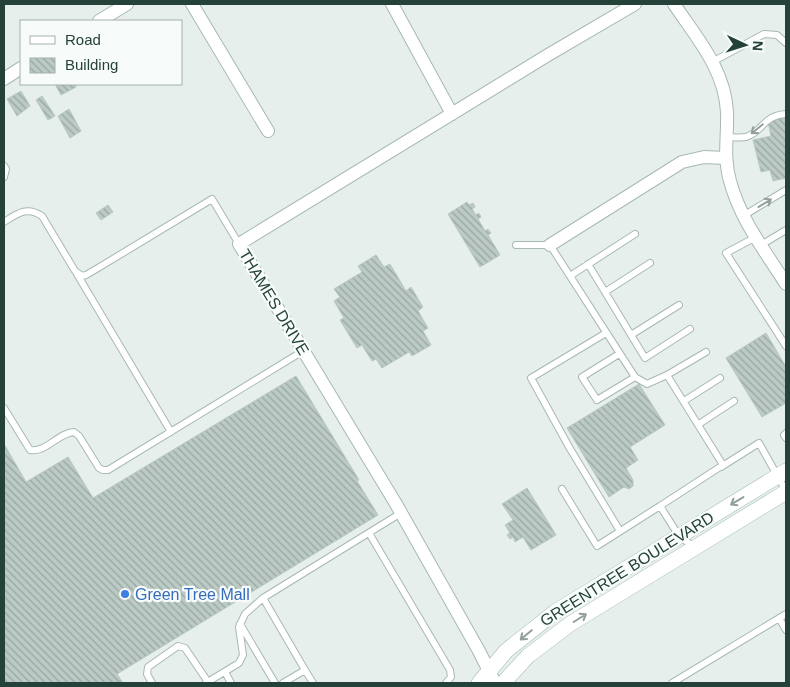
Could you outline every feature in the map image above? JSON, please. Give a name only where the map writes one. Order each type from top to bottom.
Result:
[{"type":"main road","name":"GREENTREE BOULEVARD","points":[[496,681],[506,651],[554,612],[782,473]]},
{"type":"main road","name":"GREENTREE BOULEVARD","points":[[496,681],[570,624],[786,491]]},
{"type":"street","points":[[101,20],[127,4]]},
{"type":"street","points":[[192,4],[268,131]]},
{"type":"street","points":[[392,4],[452,114]]},
{"type":"street","name":"THAMES DRIVE","points":[[496,681],[401,513],[239,244],[635,4]]},
{"type":"street","points":[[674,4],[714,62],[724,90],[727,112],[725,158],[729,178],[743,216],[786,284]]},
{"type":"street","points":[[4,79],[20,69]]},
{"type":"street","points":[[550,245],[682,162],[704,158],[725,158]]},
{"type":"lane","points":[[714,62],[764,34],[777,35],[786,43]]},
{"type":"lane","points":[[726,138],[745,137],[756,131],[768,119],[786,114]]},
{"type":"lane","points":[[4,166],[6,169],[4,177]]},
{"type":"lane","points":[[743,216],[786,190]]},
{"type":"lane","points":[[75,270],[82,276],[86,275],[212,199],[239,244]]},
{"type":"lane","points":[[4,222],[26,210],[34,211],[42,216],[171,432]]},
{"type":"lane","points":[[786,230],[726,254],[786,346]]},
{"type":"lane","points":[[570,276],[635,234]]},
{"type":"lane","points":[[516,245],[550,245],[635,377],[647,384],[667,375],[706,352]]},
{"type":"lane","points":[[605,292],[650,263]]},
{"type":"lane","points":[[588,264],[645,358],[690,329]]},
{"type":"lane","points":[[631,335],[679,305]]},
{"type":"lane","points":[[606,333],[531,378],[569,447],[620,531]]},
{"type":"lane","points":[[4,408],[30,450],[39,450],[66,434],[74,432],[79,436],[99,468],[108,470],[304,351]]},
{"type":"lane","points":[[619,354],[582,377],[597,400],[635,377]]},
{"type":"lane","points":[[667,375],[699,424],[723,465],[721,466]]},
{"type":"lane","points":[[684,401],[720,378]]},
{"type":"lane","points":[[699,424],[734,401]]},
{"type":"lane","points":[[786,433],[784,435],[786,438]]},
{"type":"lane","points":[[562,489],[598,546],[759,443],[782,473],[786,491]]},
{"type":"lane","points":[[660,506],[679,536],[695,548]]},
{"type":"lane","points":[[152,683],[147,674],[148,667],[178,646],[184,648],[207,683],[239,663],[243,655],[239,635],[240,624],[245,614],[263,598],[401,513]]},
{"type":"lane","points":[[369,533],[450,670],[451,677],[446,683]]},
{"type":"lane","points":[[263,598],[313,683]]},
{"type":"lane","points":[[672,683],[786,614]]},
{"type":"lane","points":[[779,618],[786,630]]},
{"type":"lane","points":[[240,624],[275,683]]},
{"type":"lane","points":[[283,683],[305,670]]},
{"type":"lane","points":[[225,672],[231,683]]},
{"type":"building","points":[[56,85],[75,85],[76,87],[61,95]]},
{"type":"building","points":[[21,91],[30,106],[17,116],[7,99]]},
{"type":"building","points":[[42,96],[55,116],[48,120],[36,100]]},
{"type":"building","points":[[69,109],[81,131],[70,138],[58,116]]},
{"type":"building","points":[[786,117],[786,178],[773,181],[770,170],[761,172],[753,140],[771,136],[768,122]]},
{"type":"building","points":[[467,202],[469,205],[473,203],[475,207],[472,209],[476,215],[479,213],[481,217],[478,219],[485,231],[488,229],[491,233],[488,235],[500,255],[480,267],[448,214]]},
{"type":"building","points":[[108,205],[113,212],[101,220],[96,213]]},
{"type":"building","points":[[376,255],[384,267],[390,264],[406,291],[411,287],[423,307],[418,311],[428,328],[423,331],[431,345],[412,356],[409,352],[382,368],[376,359],[372,361],[362,345],[357,348],[340,320],[344,318],[334,301],[340,297],[334,289],[362,272],[358,266]]},
{"type":"building","points":[[766,333],[786,367],[786,403],[762,417],[726,358]]},
{"type":"building","name":"Green Tree Mall","points":[[296,376],[378,515],[117,674],[123,683],[4,683],[4,444],[26,482],[68,457],[93,498]]},
{"type":"building","points":[[639,384],[665,425],[630,447],[638,460],[626,468],[633,480],[633,486],[629,489],[624,487],[609,497],[567,428]]},
{"type":"building","points":[[527,488],[556,535],[531,550],[523,537],[515,542],[513,537],[510,539],[507,535],[510,533],[505,525],[513,520],[502,504]]},
{"type":"place","name":"Green Tree Mall","points":[[125,594]]}]
